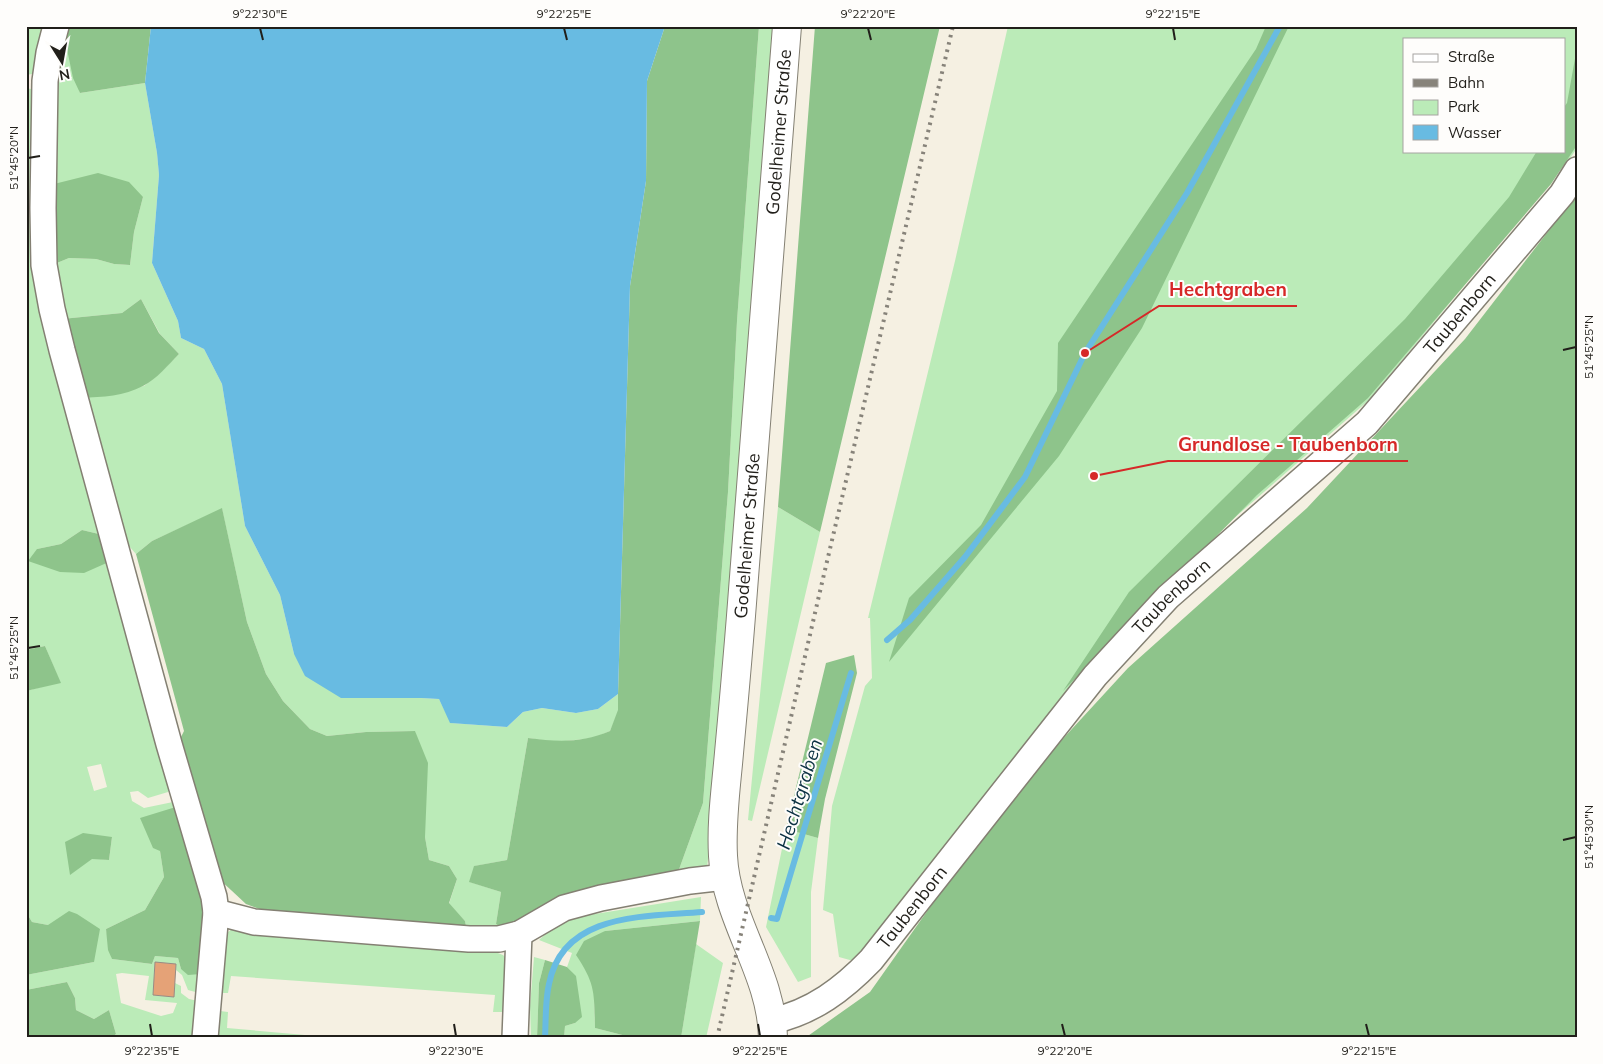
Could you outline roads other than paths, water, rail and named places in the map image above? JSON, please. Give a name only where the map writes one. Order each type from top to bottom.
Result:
[{"type":"main road","name":"Godelheimer Straße","points":[[773,1029],[766,992],[734,912],[725,877],[723,810],[741,622],[788,26]]},
{"type":"lane","points":[[56,26],[44,81],[44,265],[52,309],[169,744],[211,884],[216,912],[205,1038]]},
{"type":"lane","name":"Taubenborn","points":[[773,1029],[835,993],[871,960],[1095,676],[1168,597],[1368,423],[1562,194],[1577,170]]},
{"type":"lane","points":[[216,912],[254,922],[469,939],[499,939],[519,934],[564,908],[646,889],[725,877]]},
{"type":"lane","points":[[515,1038],[519,934]]},
{"type":"water","points":[[151,26],[665,26],[647,81],[646,181],[630,286],[618,694],[598,709],[576,713],[542,708],[523,712],[507,727],[450,723],[439,699],[341,698],[305,676],[294,654],[280,595],[245,526],[222,384],[204,349],[181,338],[178,321],[152,263],[159,175],[145,83]]},
{"type":"waterway","name":"Hechtgraben","points":[[887,640],[910,620],[965,557],[1025,477],[1085,353],[1187,193],[1280,26]]},
{"type":"waterway","name":"Hechtgraben","points":[[771,918],[777,919],[851,673]]},
{"type":"waterway","name":"Hechtgraben","points":[[545,1038],[546,1004],[549,984],[557,960],[571,943],[589,931],[609,923],[656,915],[702,912]]},
{"type":"railway","points":[[717,1038],[953,26]]},
{"type":"place","name":"Hechtgraben","points":[[1085,353]]},
{"type":"place","name":"Grundlose - Taubenborn","points":[[1094,476]]}]
